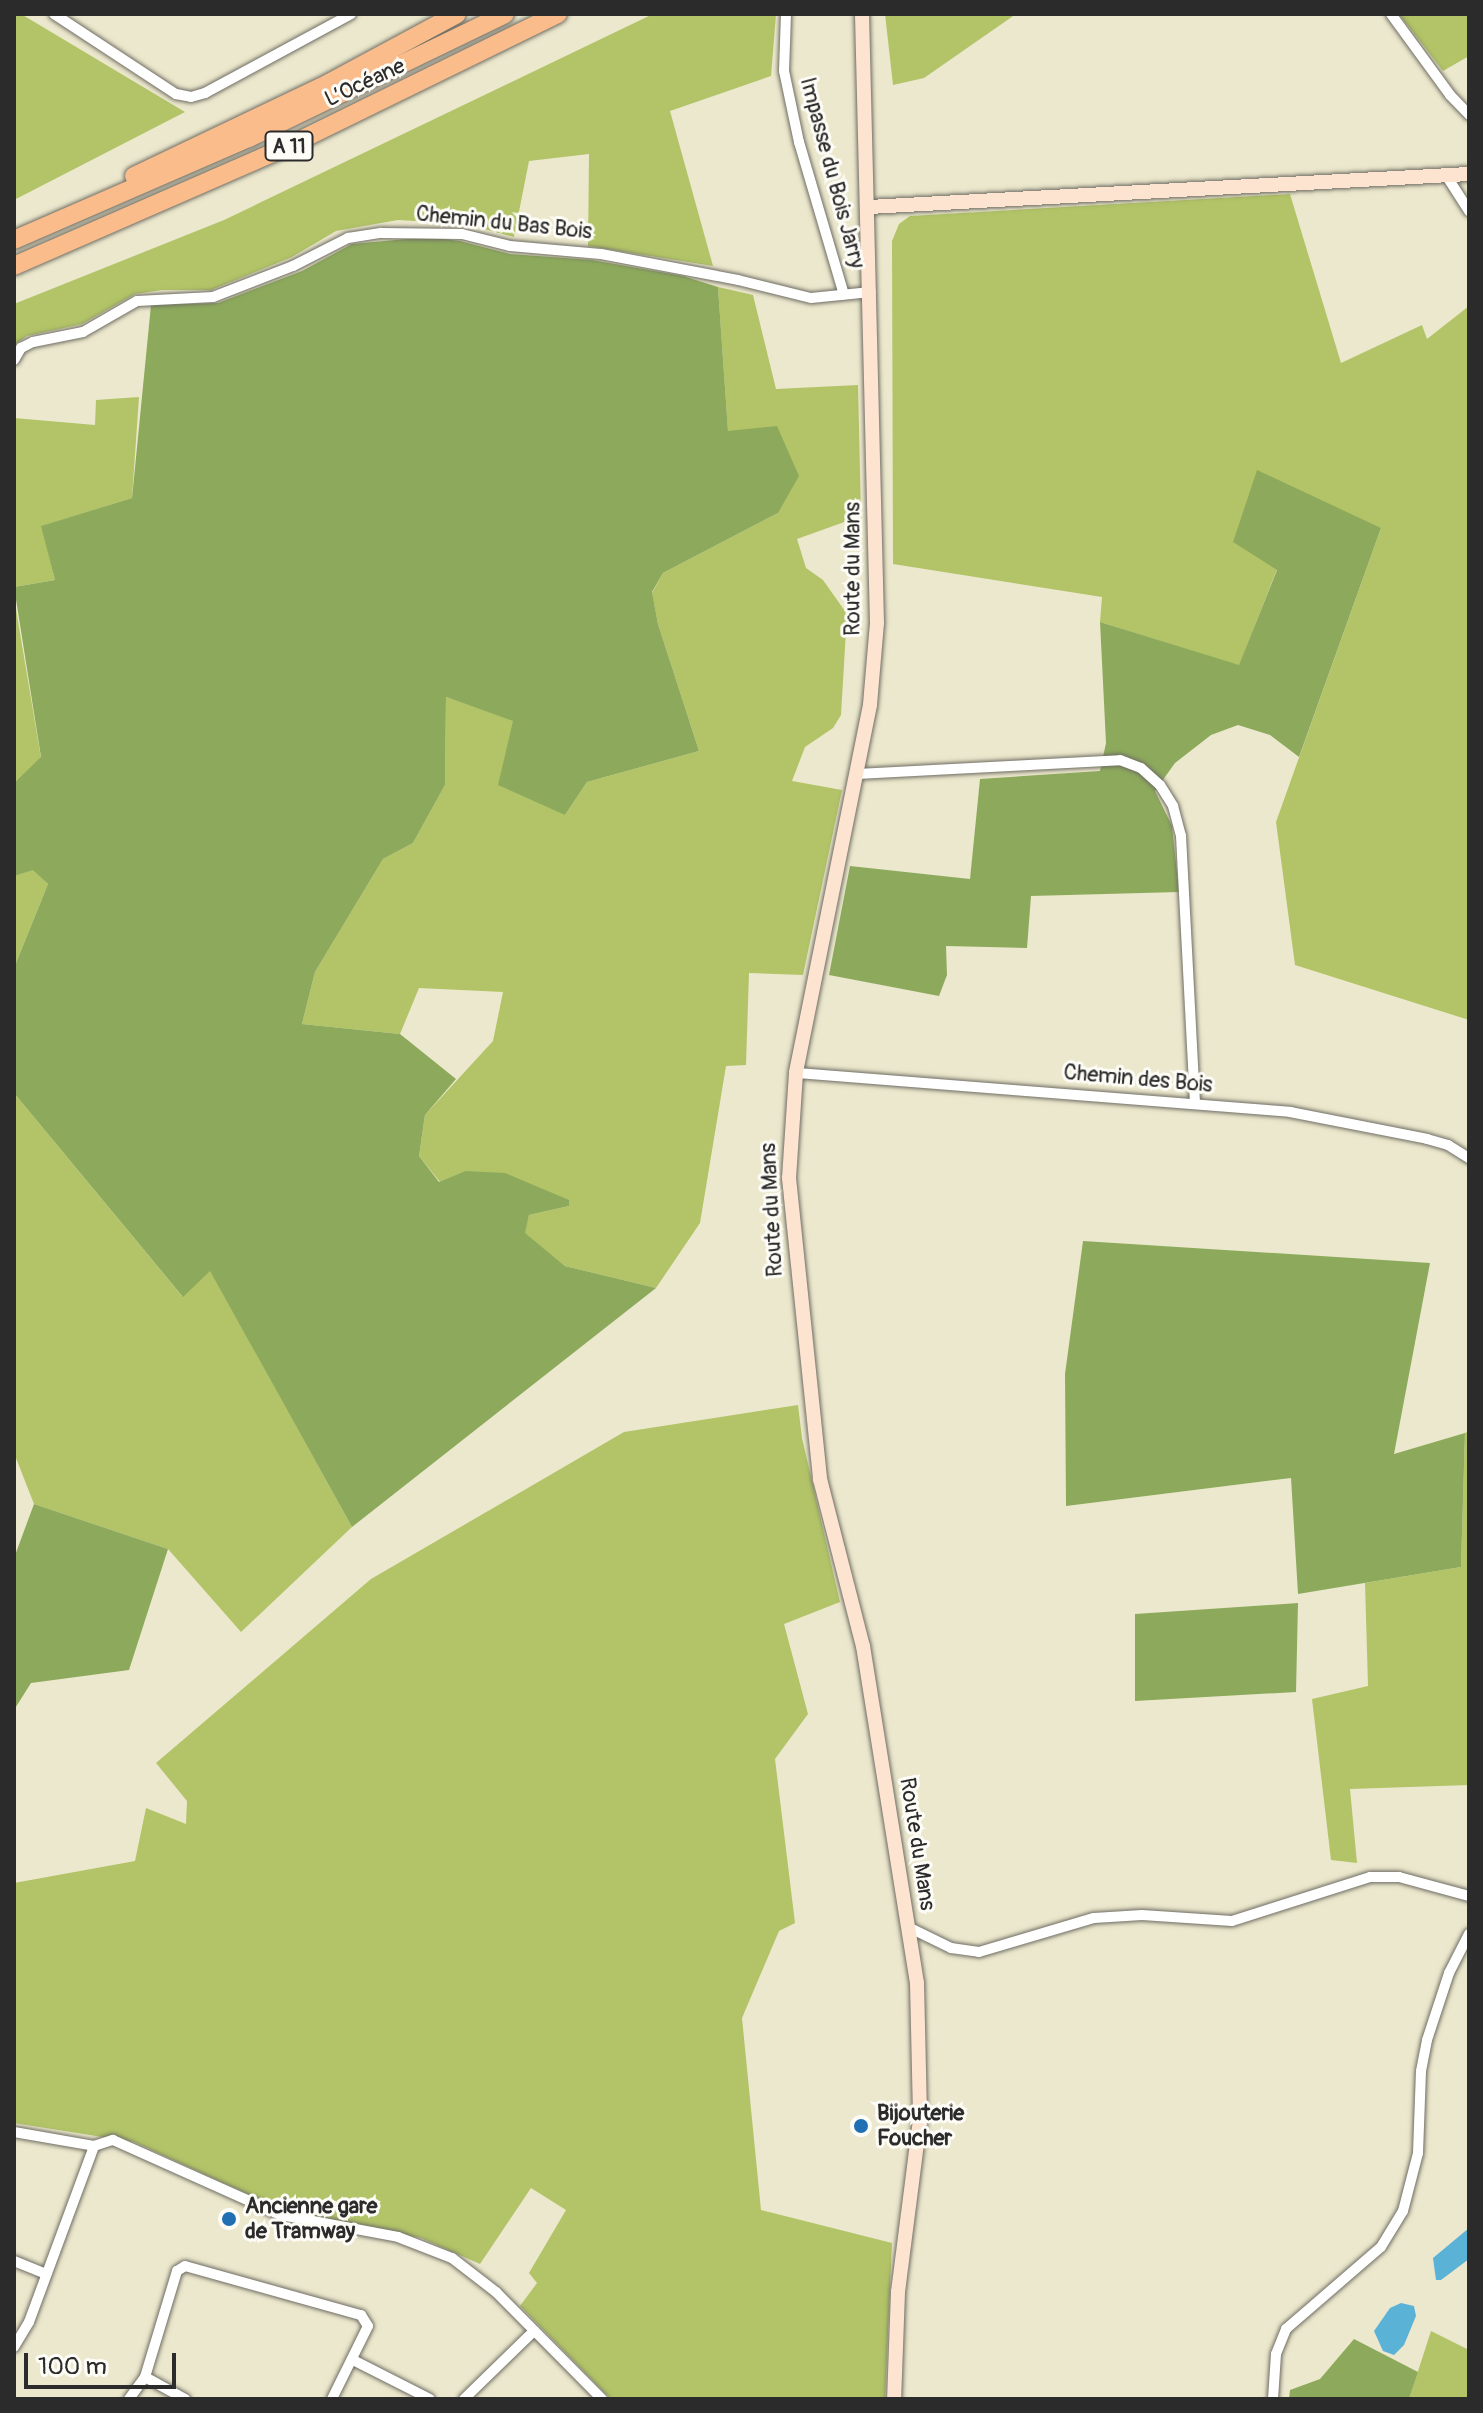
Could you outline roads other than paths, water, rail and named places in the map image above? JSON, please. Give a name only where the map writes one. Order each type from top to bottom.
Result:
[{"type":"highway","points":[[14,227],[137,175],[329,83],[457,14]]},
{"type":"highway","name":"L’Océane","points":[[14,240],[249,138],[505,14]]},
{"type":"highway","name":"L’Océane","points":[[14,266],[270,154],[558,14]]},
{"type":"street","points":[[54,14],[176,94],[191,97],[205,93],[351,14]]},
{"type":"street","name":"Impasse du Bois Jarry","points":[[786,14],[784,71],[796,128],[844,295]]},
{"type":"street","name":"Route du Mans","points":[[862,14],[877,623],[870,705],[796,1073],[789,1178],[818,1464],[826,1511],[863,1646],[917,1983],[922,2093],[898,2292],[894,2399]]},
{"type":"street","points":[[1391,14],[1450,95],[1469,115]]},
{"type":"street","points":[[869,207],[1469,174]]},
{"type":"street","points":[[1446,175],[1469,211]]},
{"type":"street","name":"Chemin du Bas Bois","points":[[14,360],[21,348],[33,342],[83,332],[137,301],[213,297],[293,266],[348,238],[381,233],[462,234],[510,246],[643,261],[811,298],[871,292]]},
{"type":"street","points":[[857,774],[1120,760],[1141,768],[1160,785],[1173,806],[1181,836],[1195,1104]]},
{"type":"street","name":"Chemin des Bois","points":[[796,1073],[1305,1115],[1427,1139],[1448,1145],[1469,1158]]},
{"type":"street","points":[[908,1927],[961,1951],[979,1952],[1094,1918],[1142,1915],[1232,1921],[1370,1877],[1399,1877],[1469,1896]]},
{"type":"street","points":[[1273,2399],[1276,2354],[1286,2329],[1381,2247],[1403,2211],[1416,2173],[1421,2071],[1427,2040],[1449,1973],[1469,1934]]},
{"type":"street","points":[[14,2132],[94,2146],[113,2140],[281,2215],[398,2237],[436,2251],[479,2277],[602,2399]]},
{"type":"street","points":[[14,2347],[29,2322],[94,2146]]},
{"type":"street","points":[[14,2261],[46,2274]]},
{"type":"street","points":[[129,2399],[145,2377],[177,2271],[185,2266],[361,2315],[368,2326],[332,2399]]},
{"type":"street","points":[[464,2399],[534,2331]]},
{"type":"street","points":[[353,2360],[430,2399]]},
{"type":"street","points":[[145,2377],[185,2399]]},
{"type":"water","points":[[1469,2228],[1469,2259],[1441,2280],[1436,2280],[1433,2258]]},
{"type":"water","points":[[1401,2303],[1414,2306],[1416,2316],[1404,2345],[1394,2355],[1383,2351],[1374,2331],[1390,2308]]},
{"type":"place","name":"Bijouterie Foucher","points":[[861,2126]]},
{"type":"place","name":"Ancienne gare de Tramway","points":[[229,2219]]}]
